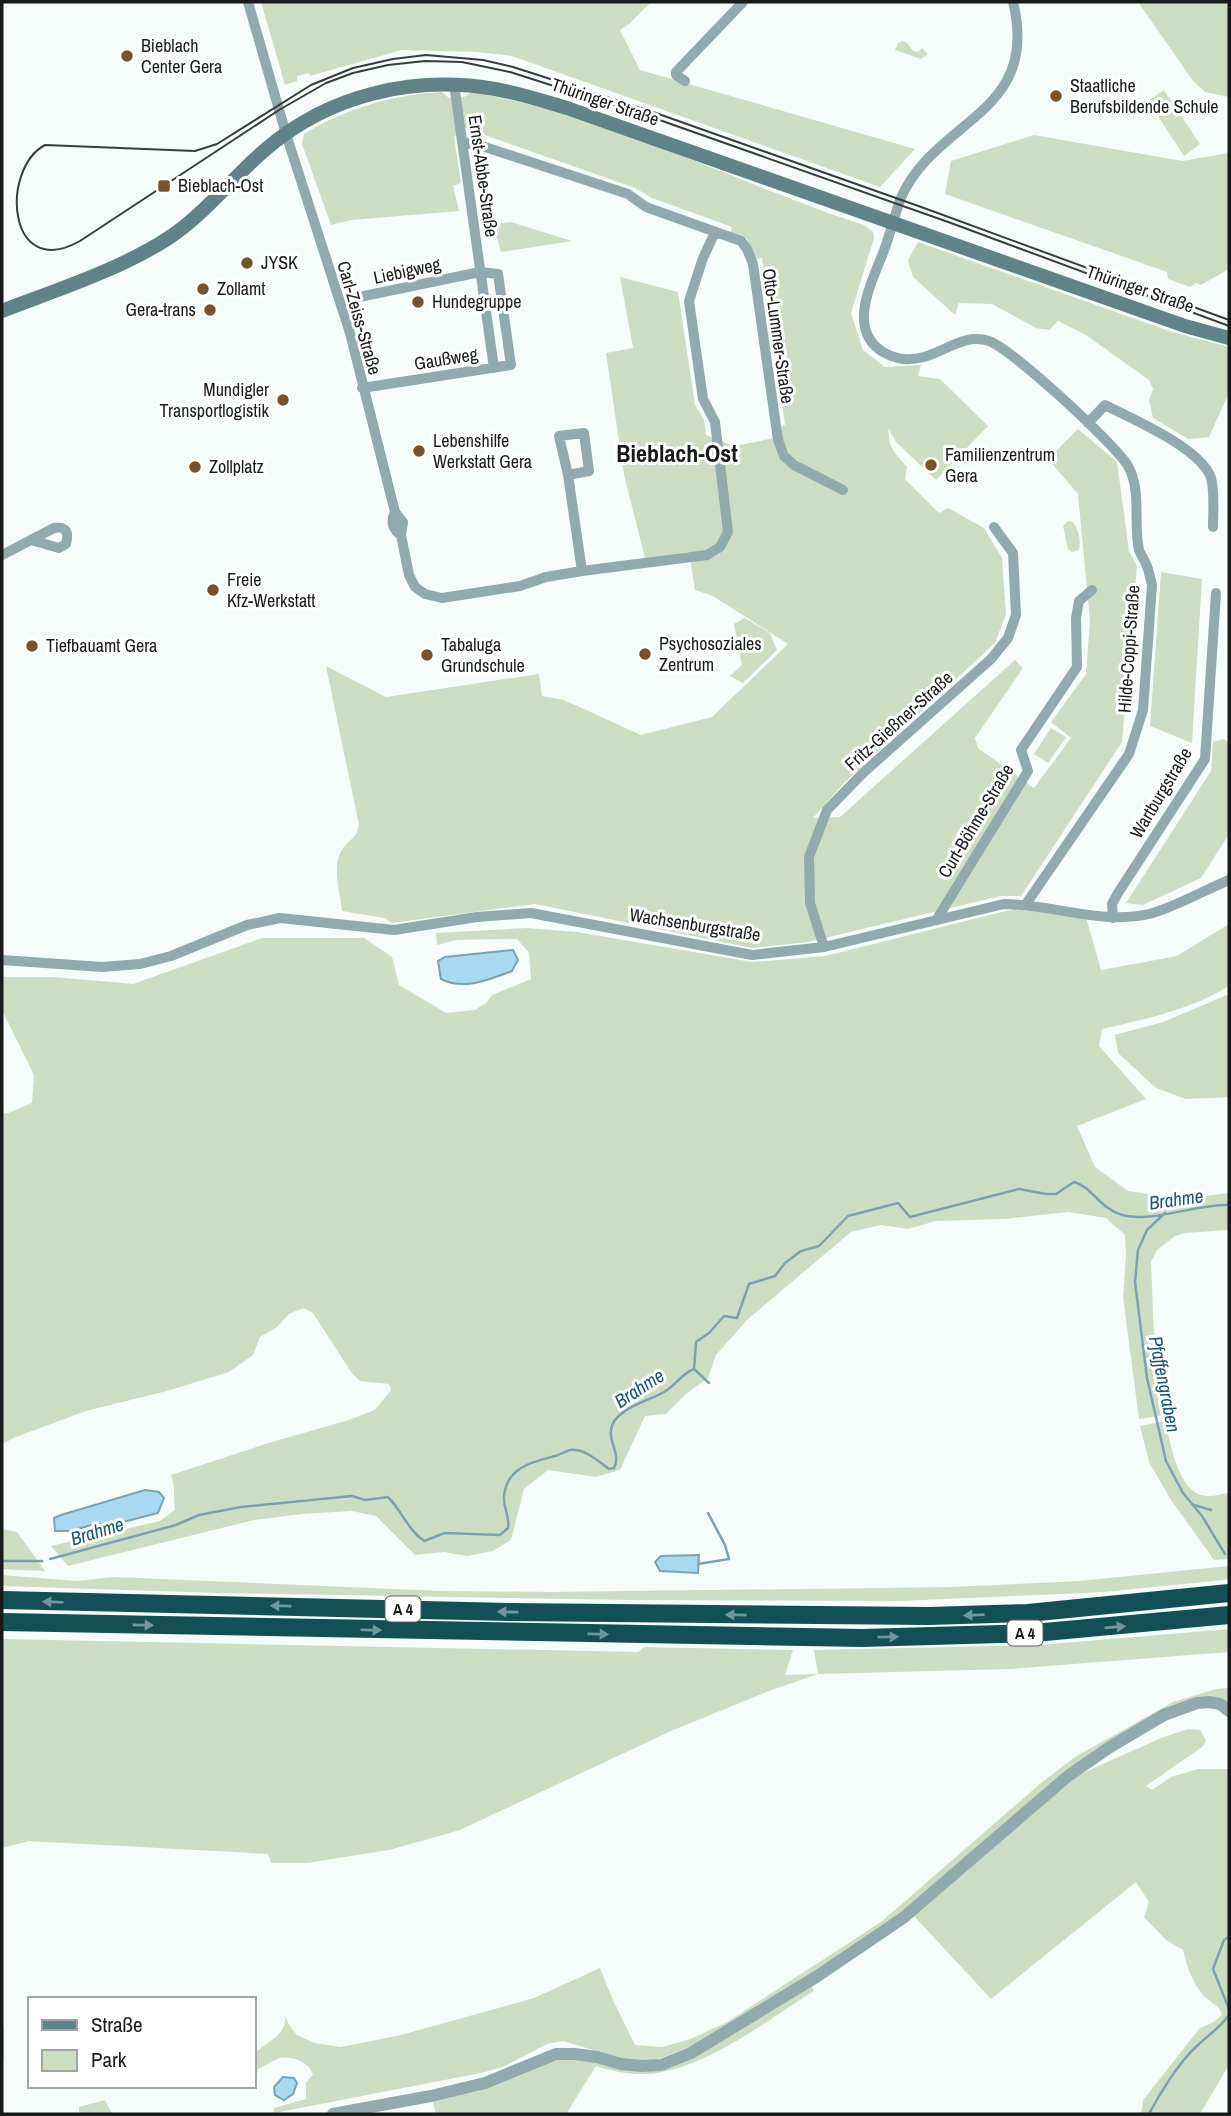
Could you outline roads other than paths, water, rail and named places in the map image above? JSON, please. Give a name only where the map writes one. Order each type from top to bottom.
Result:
[{"type":"highway","name":"A 4","points":[[2,1600],[829,1617],[1028,1613],[1229,1592]]},
{"type":"highway","name":"A 4","points":[[2,1622],[819,1638],[1034,1633],[1229,1615]]},
{"type":"main road","name":"Thüringer Straße","points":[[2,311],[139,254],[168,239],[188,224],[259,155],[317,114],[358,97],[408,87],[454,84],[516,93],[566,108],[1173,322],[1229,338]]},
{"type":"street","name":"Carl-Zeiss-Straße","points":[[248,2],[286,134],[340,301],[395,512],[393,525],[401,536],[409,575],[415,587],[425,594],[442,598],[520,586],[546,577],[583,571]]},
{"type":"street","points":[[685,81],[676,75],[676,72],[743,2]]},
{"type":"street","name":"Hilde-Coppi-Straße","points":[[1013,2],[1017,23],[1017,51],[1010,76],[982,111],[923,163],[905,190],[863,309],[869,338],[881,351],[896,358],[911,361],[969,338],[990,341],[1015,358],[1114,447],[1128,467],[1134,486],[1139,551],[1147,565],[1152,585],[1143,710],[1129,754],[1026,904]]},
{"type":"street","name":"Ernst-Abbe-Straße","points":[[454,84],[494,368]]},
{"type":"street","name":"Otto-Lummer-Straße","points":[[463,142],[480,145],[628,194],[646,207],[741,241],[747,248],[752,264],[778,440],[784,456],[794,465],[843,490]]},
{"type":"street","points":[[568,475],[589,471],[583,433],[559,436],[583,571],[707,555],[720,547],[728,532],[715,422],[702,399],[689,301],[715,232]]},
{"type":"street","points":[[480,272],[498,274],[510,349],[511,365],[494,368]]},
{"type":"street","name":"Liebigweg","points":[[340,301],[480,272]]},
{"type":"street","name":"Gaußweg","points":[[362,388],[494,368]]},
{"type":"street","points":[[1088,423],[1105,405],[1169,437],[1202,462],[1211,478],[1213,527]]},
{"type":"street","name":"Fritz-Gießner-Straße","points":[[824,947],[810,903],[809,857],[827,810],[863,773],[991,659],[1008,638],[1016,615],[1013,554],[994,527]]},
{"type":"street","points":[[2,555],[31,540]]},
{"type":"street","name":"Curt-Böhme-Straße","points":[[937,919],[1028,771],[1021,750],[1077,667],[1076,618],[1079,601],[1092,590]]},
{"type":"street","name":"Wartburgstraße","points":[[1113,918],[1112,904],[1118,893],[1205,759],[1216,593]]},
{"type":"street","name":"Wachsenburgstraße","points":[[2,960],[102,967],[140,964],[171,956],[247,925],[280,918],[394,930],[477,917],[531,913],[752,955],[824,947],[1004,904],[1026,904],[1113,918],[1150,914],[1229,880]]},
{"type":"street","points":[[333,2114],[418,2099],[485,2082],[556,2054],[597,2057],[621,2064],[642,2066],[662,2065],[691,2053],[816,1977],[903,1918],[1068,1776],[1110,1747],[1164,1716],[1197,1703],[1220,1704],[1229,1711]]},
{"type":"water","points":[[513,950],[518,960],[512,971],[468,984],[441,979],[438,961],[445,957]]},
{"type":"water","points":[[145,1490],[159,1492],[164,1498],[158,1513],[116,1524],[95,1524],[71,1531],[55,1531],[54,1518]]},
{"type":"water","points":[[699,1555],[698,1573],[660,1571],[655,1562],[661,1556]]},
{"type":"water","points":[[283,2077],[294,2078],[297,2083],[293,2094],[284,2100],[275,2095],[274,2087]]},
{"type":"waterway","name":"Brahme","points":[[50,1559],[176,1525],[199,1515],[241,1507],[352,1496],[365,1500],[388,1497],[424,1541],[445,1533],[500,1535],[508,1528],[504,1496],[506,1486],[515,1472],[570,1450],[586,1453],[609,1469],[614,1468],[616,1454],[611,1430],[618,1416],[664,1392],[694,1369],[696,1342],[709,1333],[724,1316],[737,1318],[749,1284],[775,1276],[785,1263],[801,1251],[819,1246],[848,1216],[898,1203],[910,1217],[1019,1189],[1056,1194],[1074,1182],[1086,1188],[1114,1212],[1134,1217],[1229,1205]]},
{"type":"waterway","name":"Pfaffengraben","points":[[1165,1213],[1147,1230],[1138,1250],[1135,1282],[1147,1378],[1166,1461],[1183,1493],[1202,1516],[1225,1554]]},
{"type":"waterway","points":[[694,1369],[709,1383]]},
{"type":"waterway","points":[[1194,1505],[1211,1510]]},
{"type":"waterway","points":[[698,1564],[729,1559],[725,1545],[708,1513]]},
{"type":"waterway","name":"Brahme","points":[[2,1561],[42,1561]]},
{"type":"waterway","points":[[1229,1937],[1224,1940],[1213,1969],[1229,2009]]},
{"type":"waterway","points":[[1149,2114],[1183,2060],[1229,2015]]},
{"type":"waterway","points":[[2,2028],[2,2059]]},
{"type":"tram line","points":[[1229,320],[653,112],[483,60],[426,55],[353,68],[311,85],[217,144],[195,151],[45,145],[31,158],[21,176],[17,197],[18,217],[25,235],[37,247],[56,250],[80,241],[279,110],[326,83],[388,65],[425,61],[462,62],[510,72],[651,117],[951,223],[1229,326]]},
{"type":"place","name":"Bieblach Center Gera","points":[[127,56]]},
{"type":"place","name":"Staatliche Berufsbildende Schule","points":[[1056,96]]},
{"type":"place","name":"Bieblach-Ost","points":[[164,186]]},
{"type":"place","name":"JYSK","points":[[247,263]]},
{"type":"place","name":"Zollamt","points":[[203,289]]},
{"type":"place","name":"Hundegruppe","points":[[418,302]]},
{"type":"place","name":"Gera-trans","points":[[210,310]]},
{"type":"place","name":"Mundigler Transportlogistik","points":[[283,400]]},
{"type":"place","name":"Lebenshilfe Werkstatt Gera","points":[[419,451]]},
{"type":"place","name":"Familienzentrum Gera","points":[[931,465]]},
{"type":"place","name":"Zollplatz","points":[[195,467]]},
{"type":"place","name":"Freie Kfz-Werkstatt","points":[[213,590]]},
{"type":"place","name":"Tiefbauamt Gera","points":[[32,646]]},
{"type":"place","name":"Psychosoziales Zentrum","points":[[645,654]]},
{"type":"place","name":"Tabaluga Grundschule","points":[[427,655]]},
{"type":"district","name":"Bieblach-Ost","points":[[677,454]]}]
